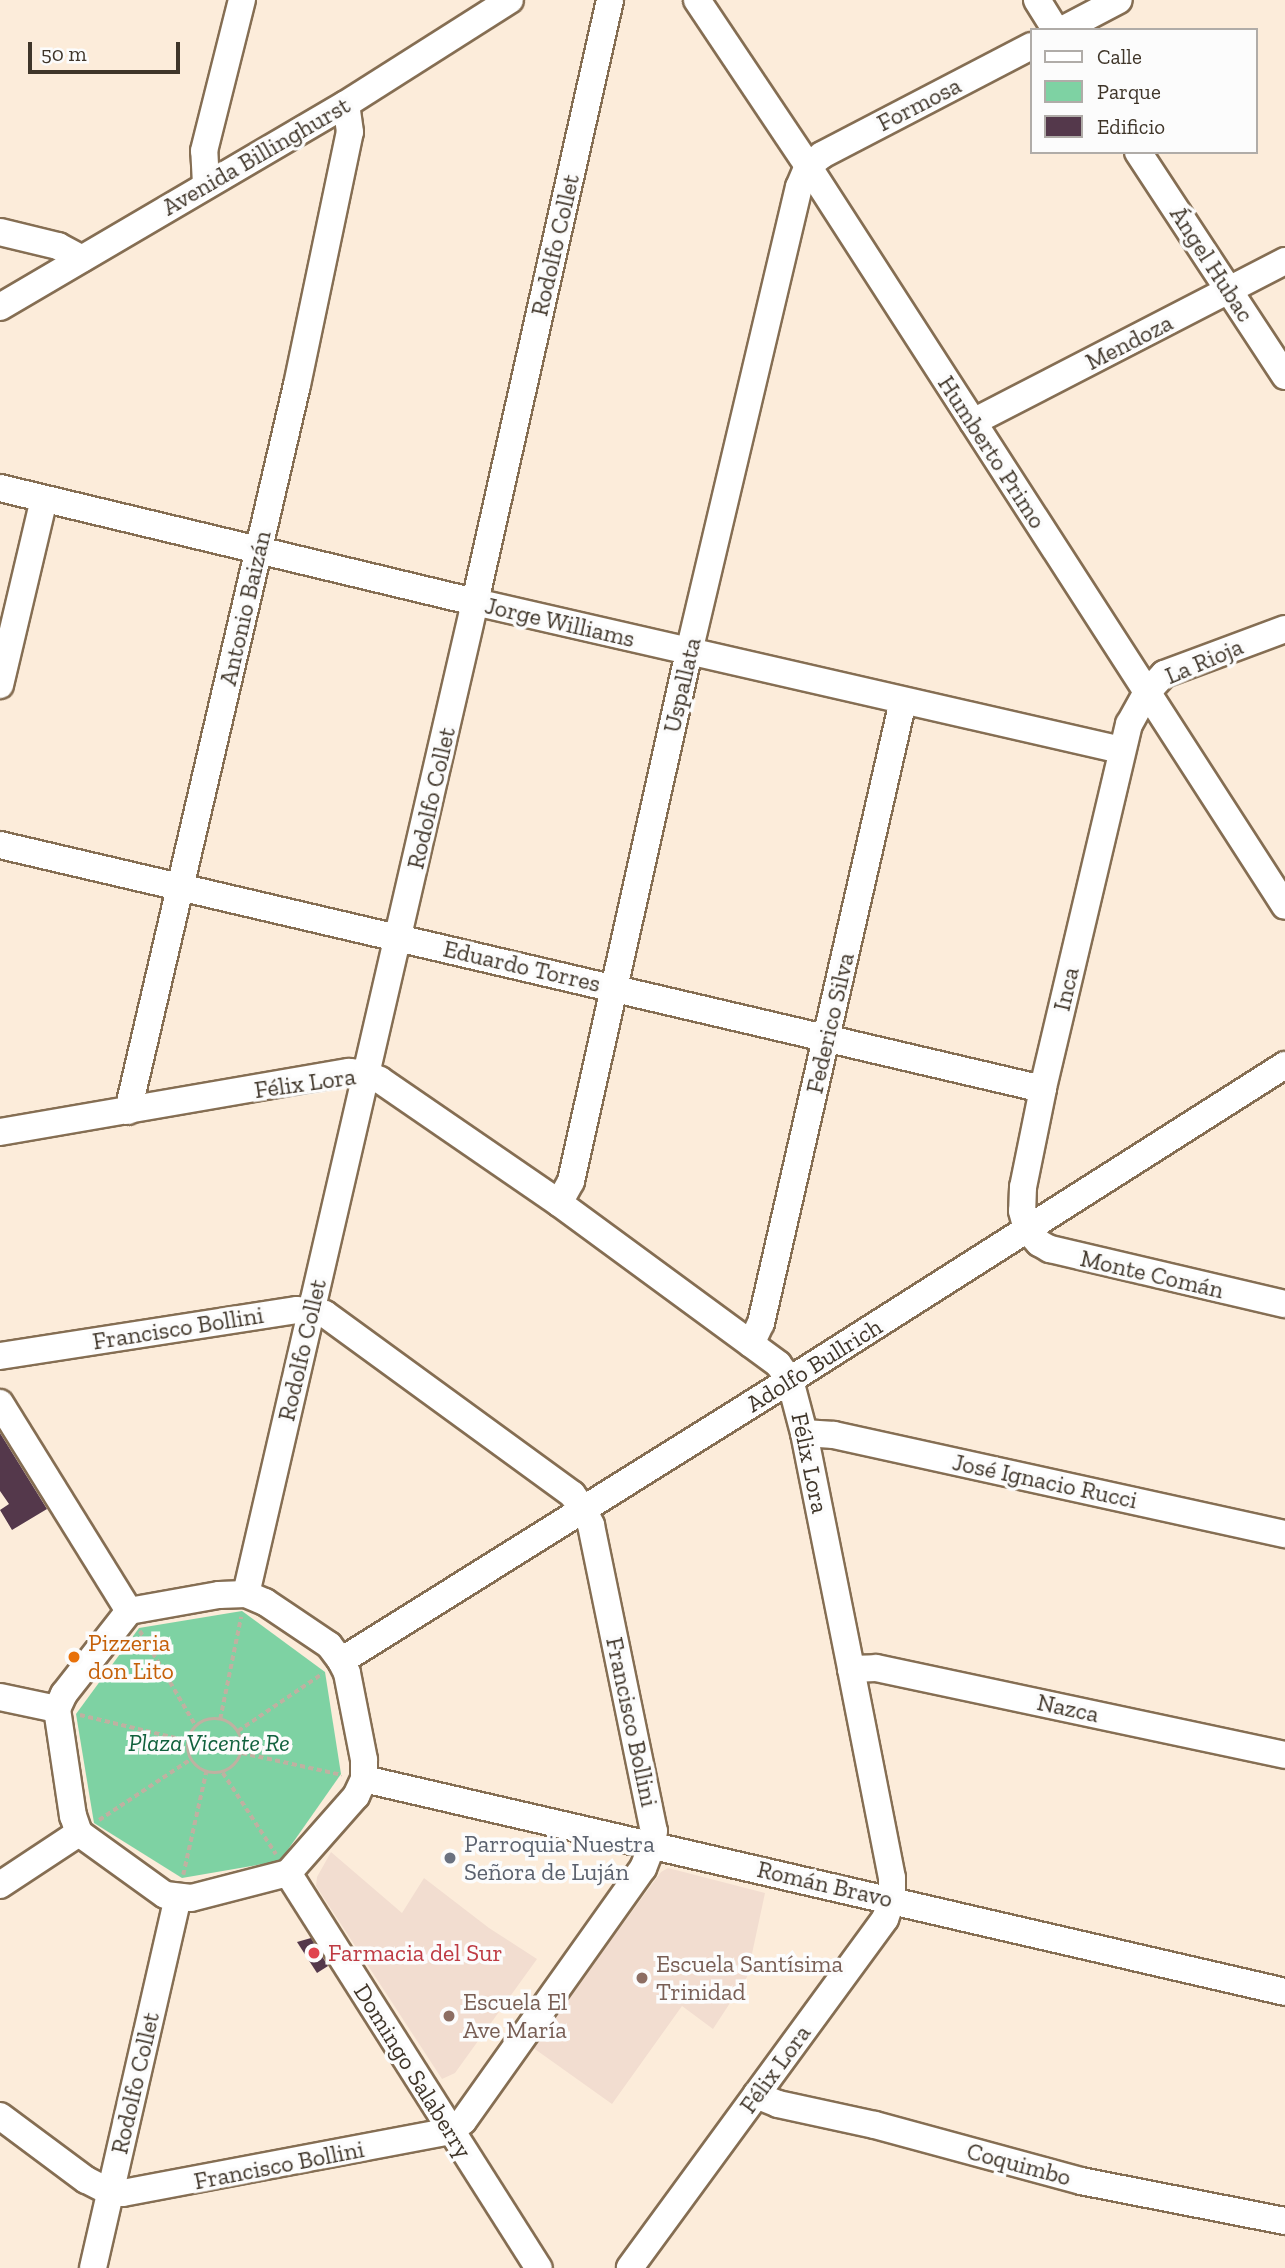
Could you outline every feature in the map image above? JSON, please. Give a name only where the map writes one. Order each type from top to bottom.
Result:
[{"type":"street","points":[[206,184],[204,152],[242,0]]},
{"type":"street","name":"Avenida Billinghurst","points":[[0,307],[346,104],[482,7],[510,0]]},
{"type":"street","name":"Rodolfo Collet","points":[[246,1594],[365,1073],[399,937],[610,0]]},
{"type":"street","name":"Humberto Primo","points":[[696,0],[808,166],[1285,906]]},
{"type":"street","points":[[1037,0],[1055,28]]},
{"type":"street","points":[[1066,28],[1119,0]]},
{"type":"street","name":"Formosa","points":[[808,166],[822,155],[1030,47]]},
{"type":"street","name":"Antonio Baizán","points":[[128,1111],[297,385],[350,132],[346,104]]},
{"type":"street","name":"Ángel Hubac","points":[[1139,154],[1285,376]]},
{"type":"street","name":"Uspallata","points":[[559,1203],[571,1181],[689,652],[799,187],[808,166]]},
{"type":"street","points":[[0,232],[58,246],[82,259]]},
{"type":"street","name":"Mendoza","points":[[973,422],[1285,261]]},
{"type":"street","name":"Jorge Williams","points":[[0,488],[475,602],[1121,750]]},
{"type":"street","points":[[0,685],[44,499]]},
{"type":"street","name":"La Rioja","points":[[1121,750],[1129,724],[1147,692],[1164,674],[1285,629]]},
{"type":"street","name":"Federico Silva","points":[[751,1343],[761,1323],[903,701]]},
{"type":"street","name":"Inca","points":[[1027,1230],[1022,1211],[1023,1187],[1121,750]]},
{"type":"street","name":"Eduardo Torres","points":[[0,845],[1043,1089]]},
{"type":"street","name":"Adolfo Bullrich","points":[[341,1661],[1285,1065]]},
{"type":"street","name":"Félix Lora","points":[[0,1132],[349,1072],[365,1073],[380,1080],[559,1203],[751,1343],[778,1364],[790,1380],[804,1433],[851,1669],[892,1878],[892,1899],[885,1919],[630,2268]]},
{"type":"street","name":"Monte Comán","points":[[1027,1230],[1039,1243],[1068,1254],[1285,1304]]},
{"type":"street","name":"Francisco Bollini","points":[[0,1356],[297,1310],[312,1310],[325,1314],[561,1485],[583,1509],[591,1525],[651,1810],[652,1845],[643,1868],[463,2121],[451,2131],[136,2192],[110,2192]]},
{"type":"street","points":[[0,1403],[129,1611]]},
{"type":"street","name":"José Ignacio Rucci","points":[[804,1433],[834,1436],[1285,1534]]},
{"type":"street","points":[[246,1594],[265,1602],[329,1645],[341,1661],[347,1673],[364,1760],[364,1779],[356,1796],[288,1873],[218,1892],[178,1898],[152,1888],[79,1833],[57,1709],[64,1694],[129,1611],[219,1595],[246,1594]]},
{"type":"street","name":"Nazca","points":[[851,1669],[876,1668],[1285,1755]]},
{"type":"street","points":[[0,1696],[57,1709]]},
{"type":"street","name":"Román Bravo","points":[[364,1779],[1285,1992]]},
{"type":"street","points":[[0,1885],[79,1833]]},
{"type":"street","name":"Domingo Salaberry","points":[[288,1873],[539,2268]]},
{"type":"street","name":"Rodolfo Collet","points":[[93,2268],[178,1898]]},
{"type":"street","name":"Coquimbo","points":[[756,2095],[778,2104],[876,2125],[1081,2181],[1285,2221]]},
{"type":"street","points":[[0,2116],[86,2180],[110,2192]]},
{"type":"path","points":[[220,1719],[246,1594]]},
{"type":"path","points":[[129,1611],[196,1726]]},
{"type":"path","points":[[238,1731],[341,1661]]},
{"type":"path","points":[[57,1709],[188,1741]]},
{"type":"path","points":[[220,1719],[238,1731],[242,1753],[232,1768],[223,1773],[206,1772],[191,1759],[188,1741],[196,1726],[203,1721],[220,1719]]},
{"type":"path","points":[[242,1753],[364,1779]]},
{"type":"path","points":[[79,1833],[191,1759]]},
{"type":"path","points":[[178,1898],[206,1772]]},
{"type":"path","points":[[223,1773],[288,1873]]},
{"type":"shaded area","name":"Escuela El Ave María","points":[[331,1852],[402,1913],[424,1878],[489,1928],[537,1959],[455,2073],[442,2079],[316,1886],[317,1877]]},
{"type":"shaded area","name":"Escuela Santísima Trinidad","points":[[668,1868],[765,1893],[747,1977],[713,2029],[682,2006],[612,2104],[532,2047],[661,1872]]},
{"type":"green space","name":"Plaza Vicente Re","points":[[242,1611],[325,1672],[341,1774],[280,1861],[182,1878],[94,1823],[76,1714],[139,1628]]},
{"type":"building","points":[[0,1433],[47,1509],[12,1530],[0,1510],[9,1504],[0,1491]]},
{"type":"building","name":"Farmacia del Sur","points":[[311,1938],[328,1966],[317,1973],[297,1942]]},
{"type":"place","name":"Pizzeria don Lito","points":[[74,1657]]},
{"type":"place","name":"Parroquia Nuestra Señora de Luján","points":[[450,1858]]},
{"type":"place","name":"Farmacia del Sur","points":[[314,1953]]},
{"type":"place","name":"Escuela Santísima Trinidad","points":[[642,1978]]},
{"type":"place","name":"Escuela El Ave María","points":[[449,2016]]}]
